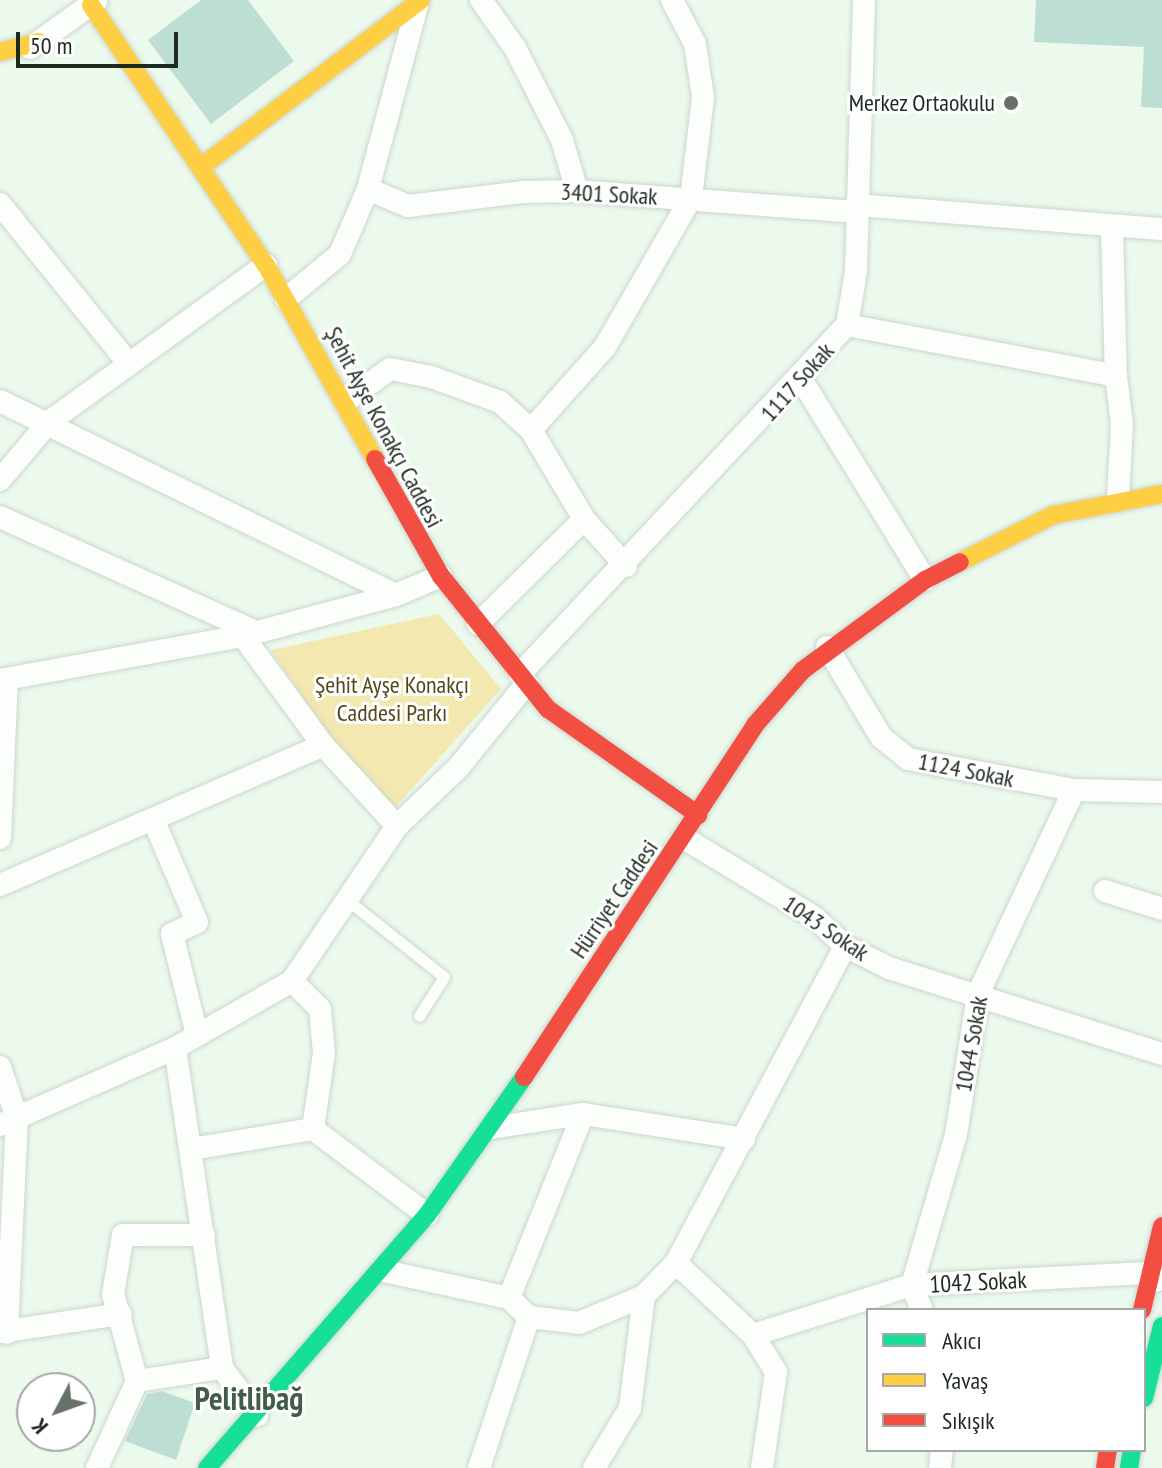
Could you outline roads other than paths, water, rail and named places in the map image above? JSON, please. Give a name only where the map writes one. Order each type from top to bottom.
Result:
[{"type":"street","points":[[481,0],[515,48],[562,140],[577,191]]},
{"type":"street","points":[[531,430],[605,347],[691,198],[703,97],[695,44],[672,0]]},
{"type":"street","name":"1117 Sokak","points":[[292,981],[397,826],[458,768],[524,678],[801,379],[847,325],[856,271],[855,208],[864,0]]},
{"type":"street","points":[[0,69],[94,2]]},
{"type":"street","name":"Şehit Ayşe Konakçı Caddesi","points":[[94,2],[266,265],[346,401],[411,530],[441,576],[548,709],[698,815]]},
{"type":"street","points":[[201,167],[419,2]]},
{"type":"street","points":[[286,299],[340,254],[368,189],[419,2]]},
{"type":"street","points":[[0,52],[39,42]]},
{"type":"street","name":"3401 Sokak","points":[[368,189],[408,206],[524,192],[577,191],[1162,229]]},
{"type":"street","points":[[0,204],[129,364]]},
{"type":"street","points":[[1112,228],[1116,376],[1122,424],[1118,499]]},
{"type":"street","points":[[0,480],[49,422],[266,265]]},
{"type":"street","points":[[847,325],[1116,376]]},
{"type":"street","points":[[346,401],[380,373],[406,370],[500,402],[531,430],[584,519],[626,566]]},
{"type":"street","points":[[801,379],[925,580]]},
{"type":"street","points":[[0,401],[49,422],[396,595]]},
{"type":"street","name":"Hürriyet Caddesi","points":[[207,1468],[384,1271],[427,1215],[491,1128],[684,838],[755,725],[827,647],[925,580],[1053,515],[1118,499],[1162,494]]},
{"type":"street","points":[[0,517],[248,633],[323,745],[397,826]]},
{"type":"street","points":[[478,624],[584,519]]},
{"type":"street","points":[[0,838],[4,680],[248,633],[396,595],[441,576]]},
{"type":"street","name":"1124 Sokak","points":[[827,647],[881,737],[908,759],[1074,790],[1162,792]]},
{"type":"street","points":[[0,885],[323,745]]},
{"type":"street","name":"1044 Sokak","points":[[912,1285],[956,1135],[978,994],[1074,790]]},
{"type":"street","points":[[153,819],[197,922],[172,934],[197,1035]]},
{"type":"street","name":"1043 Sokak","points":[[684,838],[815,918],[845,946],[889,968],[1162,1054]]},
{"type":"street","points":[[1105,891],[1162,909]]},
{"type":"street","points":[[384,1271],[509,1298],[529,1317],[579,1323],[644,1296],[676,1263],[845,946]]},
{"type":"street","points":[[8,1122],[175,1048],[292,981],[320,1009],[324,1053],[313,1129]]},
{"type":"street","points":[[175,1048],[222,1368],[257,1415]]},
{"type":"street","points":[[0,1067],[8,1122],[3,1332],[121,1314]]},
{"type":"street","points":[[491,1128],[583,1114],[744,1139]]},
{"type":"street","points":[[509,1298],[583,1114]]},
{"type":"street","points":[[191,1149],[313,1129],[427,1215]]},
{"type":"street","points":[[1143,1308],[1157,1281],[1162,1226]]},
{"type":"street","points":[[97,1468],[137,1381],[113,1294],[123,1235],[204,1235]]},
{"type":"street","points":[[676,1263],[753,1335],[776,1372],[762,1468]]},
{"type":"street","name":"1042 Sokak","points":[[753,1335],[912,1285],[1157,1281]]},
{"type":"street","points":[[912,1285],[921,1308]]},
{"type":"street","points":[[594,1468],[630,1408],[644,1296]]},
{"type":"street","points":[[479,1468],[529,1317]]},
{"type":"street","points":[[1151,1390],[1162,1326]]},
{"type":"street","points":[[137,1381],[222,1368]]},
{"type":"lane","points":[[346,899],[444,977],[419,1016]]},
{"type":"place","name":"Merkez Ortaokulu","points":[[1011,103]]},
{"type":"district","name":"Pelitlibağ","points":[[249,1398]]},
{"type":"park label","name":"Şehit Ayşe Konakçı Caddesi Parkı","points":[[392,699]]}]
